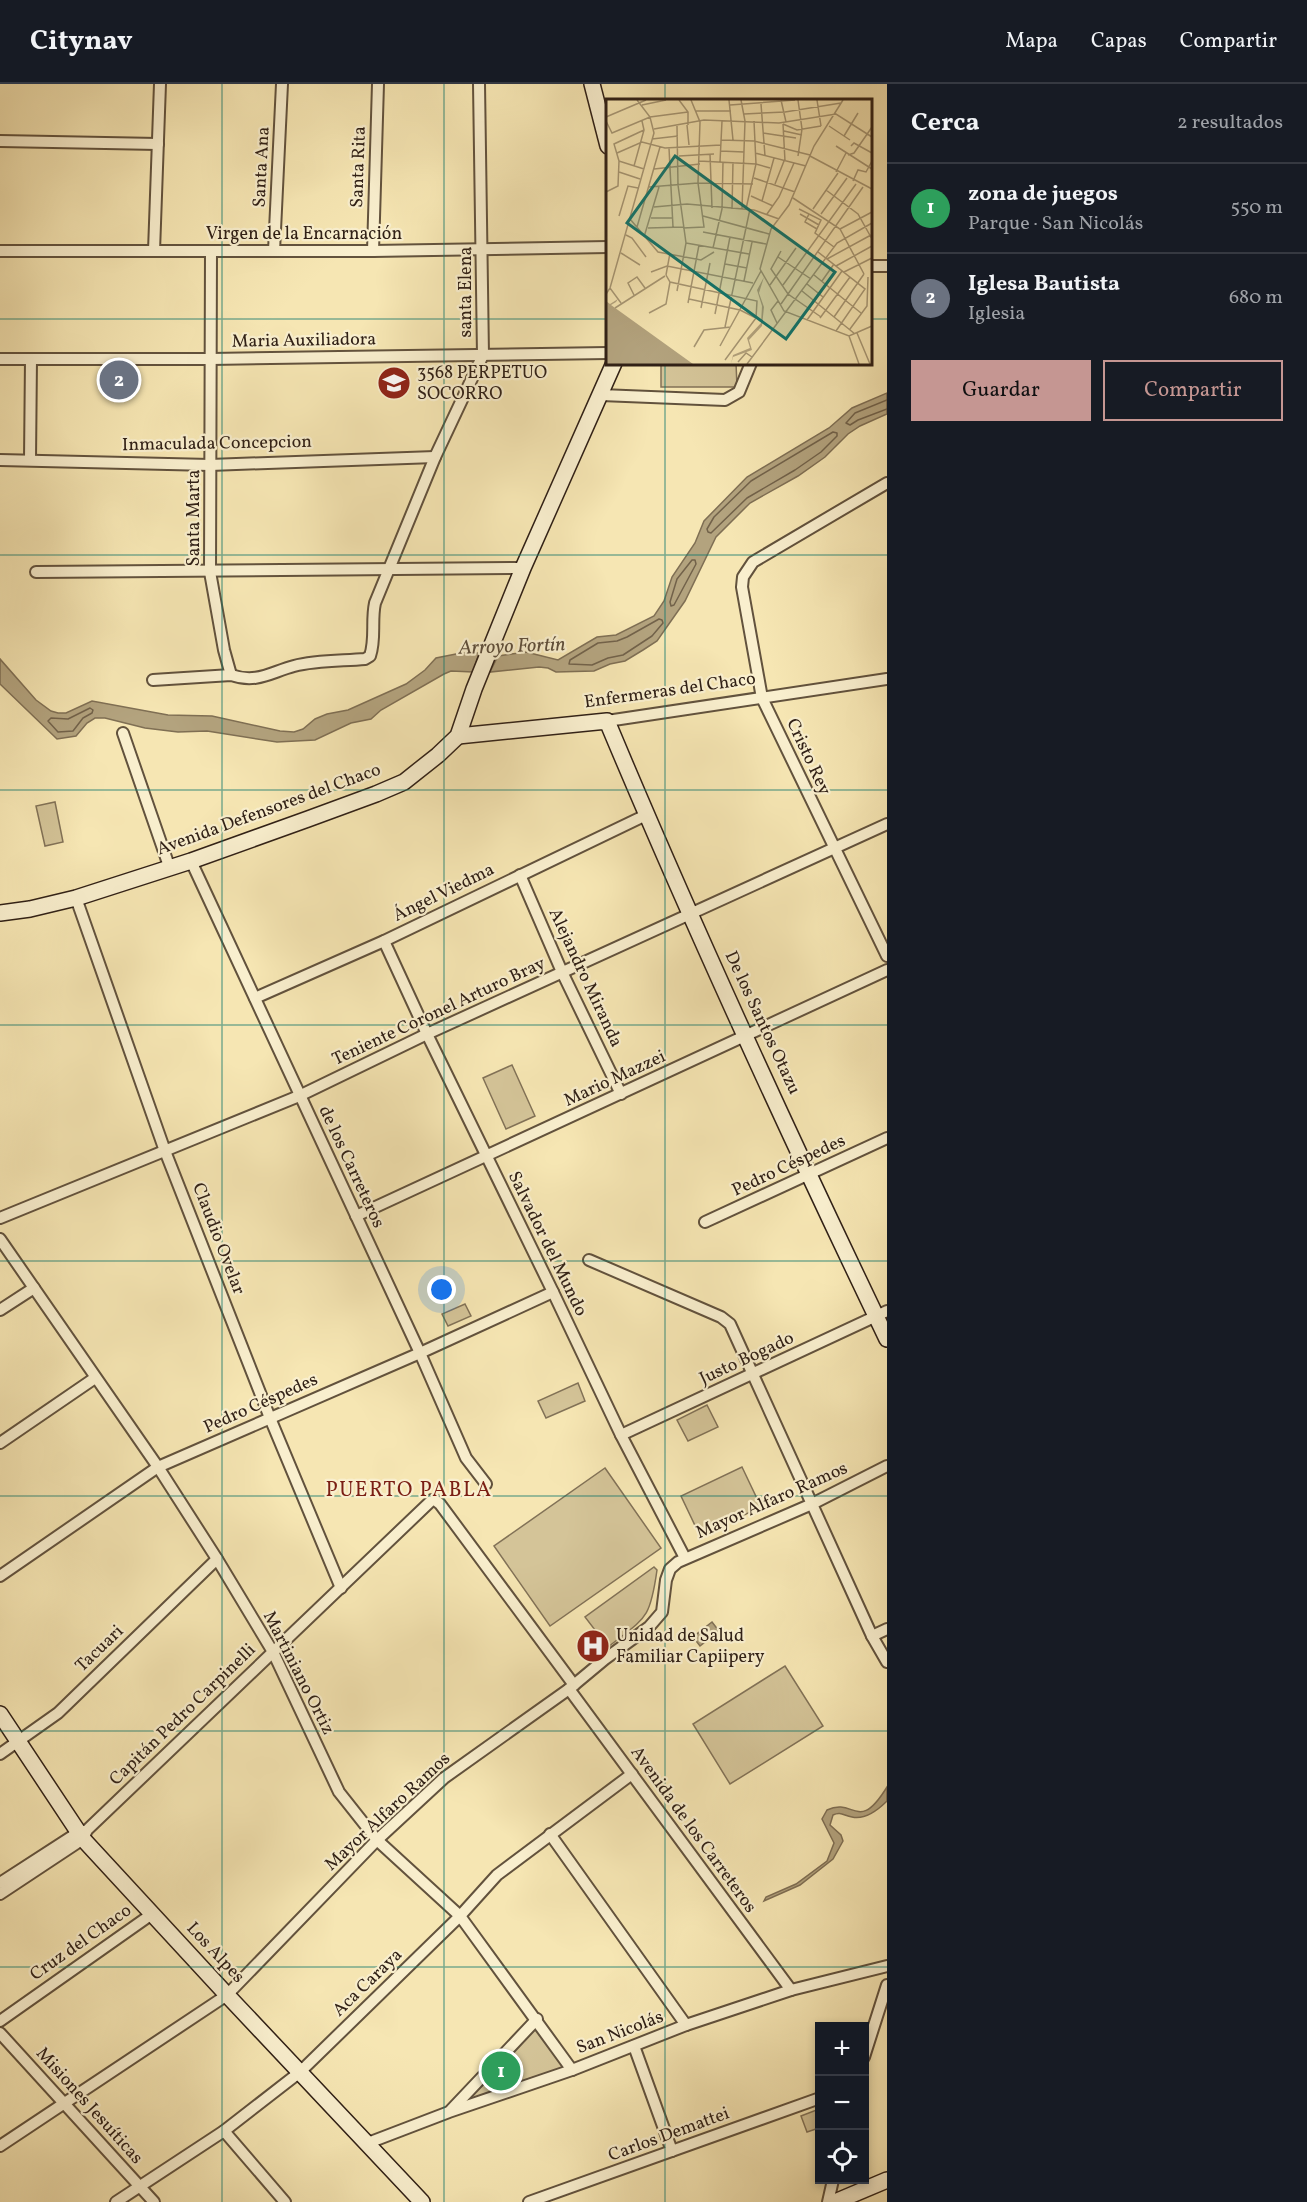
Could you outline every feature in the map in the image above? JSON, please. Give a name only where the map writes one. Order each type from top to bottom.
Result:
[{"type":"street","points":[[154,251],[160,84]]},
{"type":"street","name":"Santa Ana","points":[[274,251],[282,84]]},
{"type":"street","name":"Santa Rita","points":[[373,251],[378,84]]},
{"type":"street","name":"santa Elena","points":[[231,675],[240,678],[262,678],[294,666],[365,659],[370,656],[373,640],[373,611],[388,569],[435,458],[483,355],[479,84]]},
{"type":"street","points":[[592,84],[606,138]]},
{"type":"street","points":[[602,84],[606,99]]},
{"type":"street","points":[[0,141],[158,144]]},
{"type":"street","name":"Virgen de la Encarnación","points":[[0,251],[373,251],[606,247]]},
{"type":"street","name":"Santa Marta","points":[[211,251],[210,572],[224,650],[231,675]]},
{"type":"street","name":"Maria Auxiliadora","points":[[0,359],[211,359],[606,353]]},
{"type":"street","points":[[30,459],[31,359]]},
{"type":"street","name":"Avenida Defensores del Chaco","points":[[0,912],[30,909],[76,897],[169,866],[191,861],[376,795],[421,770],[458,736],[474,689],[523,568],[614,364]]},
{"type":"street","points":[[601,394],[725,400],[739,393],[751,364]]},
{"type":"street","name":"Inmaculada Concepcion","points":[[0,460],[210,465],[435,458]]},
{"type":"street","name":"Cristo Rey","points":[[887,483],[753,562],[743,577],[742,587],[762,698],[887,956]]},
{"type":"street","points":[[36,572],[523,568]]},
{"type":"street","points":[[153,680],[231,675]]},
{"type":"street","name":"Enfermeras del Chaco","points":[[458,736],[607,721],[887,679]]},
{"type":"street","name":"De los Santos Otazu","points":[[607,721],[646,815],[745,1035],[810,1175],[882,1314],[887,1338]]},
{"type":"street","points":[[123,733],[169,866]]},
{"type":"street","name":"Ángel Viedma","points":[[255,998],[384,941],[646,815]]},
{"type":"street","name":"Teniente Coronel Arturo Bray","points":[[0,1218],[299,1095],[427,1034],[887,824]]},
{"type":"street","name":"de los Carreteros","points":[[191,861],[420,1353],[466,1458],[486,1484]]},
{"type":"street","name":"Alejandro Miranda","points":[[520,875],[562,972],[621,1094]]},
{"type":"street","name":"Claudio Ovelar","points":[[76,897],[165,1151],[270,1418],[341,1588]]},
{"type":"street","name":"Salvador del Mundo","points":[[384,941],[621,1435],[686,1558]]},
{"type":"street","name":"Mario Mazzei","points":[[356,1216],[887,970]]},
{"type":"street","name":"Pedro Céspedes","points":[[705,1222],[887,1138]]},
{"type":"street","name":"Martiniano Ortiz","points":[[0,1239],[5,1256],[34,1288],[158,1467],[217,1559],[273,1652],[339,1792],[376,1840],[460,1916],[572,2070]]},
{"type":"street","points":[[589,1260],[721,1317],[730,1324],[872,1636],[887,1662]]},
{"type":"street","points":[[0,1310],[34,1288]]},
{"type":"street","name":"Pedro Céspedes","points":[[0,1576],[158,1467],[420,1353],[553,1292]]},
{"type":"street","name":"Justo Bogado","points":[[621,1435],[882,1314]]},
{"type":"street","points":[[0,1443],[95,1378]]},
{"type":"street","name":"Mayor Alfaro Ramos","points":[[0,2146],[227,1995],[376,1840],[444,1778],[572,1687],[605,1659],[649,1627],[662,1612],[666,1580],[670,1569],[686,1558],[812,1504],[887,1466]]},
{"type":"street","name":"Capitán Pedro Carpinelli","points":[[0,1894],[18,1877],[83,1834],[432,1500]]},
{"type":"street","name":"Avenida de los Carreteros","points":[[432,1500],[440,1504],[632,1774],[791,1990]]},
{"type":"street","name":"Tacuari","points":[[0,1755],[58,1713],[217,1559]]},
{"type":"street","points":[[872,1636],[887,1629]]},
{"type":"street","name":"Los Alpes","points":[[0,1714],[83,1834],[152,1914],[422,2202]]},
{"type":"street","name":"Aca Caraya","points":[[116,2202],[224,2131],[300,2072],[460,1916],[497,1875],[632,1774]]},
{"type":"street","points":[[550,1834],[686,2025]]},
{"type":"street","name":"Capitán Pedro Carpinelli","points":[[0,1883],[18,1877]]},
{"type":"street","name":"Cruz del Chaco","points":[[0,2021],[152,1914]]},
{"type":"street","name":"San Nicolás","points":[[368,2143],[449,2112],[572,2070],[686,2025],[791,1990],[887,1966]]},
{"type":"street","points":[[869,2041],[887,1985]]},
{"type":"street","points":[[449,2112],[537,2019]]},
{"type":"street","name":"Misiones Jesuíticas","points":[[0,2033],[154,2202]]},
{"type":"street","points":[[634,2046],[672,2151]]},
{"type":"street","name":"Carlos Demattei","points":[[533,2201],[815,2099]]},
{"type":"street","points":[[224,2131],[285,2202]]},
{"type":"street","points":[[835,2202],[887,2180]]},
{"type":"street","points":[[828,2202],[832,2184]]},
{"type":"shaded area","points":[[661,364],[736,364],[737,387],[661,387]]},
{"type":"shaded area","points":[[55,802],[63,842],[45,846],[36,806]]},
{"type":"shaded area","points":[[512,1065],[535,1116],[506,1129],[483,1078]]},
{"type":"shaded area","points":[[465,1304],[471,1316],[448,1326],[442,1314]]},
{"type":"shaded area","points":[[578,1383],[585,1401],[546,1418],[538,1401]]},
{"type":"shaded area","points":[[707,1405],[718,1427],[688,1441],[677,1420]]},
{"type":"shaded area","points":[[742,1467],[761,1507],[700,1536],[681,1496]]},
{"type":"shaded area","points":[[605,1468],[661,1548],[550,1626],[494,1546]]},
{"type":"shaded area","points":[[654,1567],[657,1570],[652,1599],[644,1616],[608,1647],[585,1617]]},
{"type":"shaded area","points":[[785,1666],[823,1726],[730,1784],[693,1724]]},
{"type":"shaded area","points":[[537,2022],[568,2069],[454,2110]]},
{"type":"shaded area","points":[[815,2111],[815,2129],[807,2132],[801,2116]]},
{"type":"water","points":[[887,393],[887,414],[860,426],[848,434],[825,457],[798,476],[750,503],[716,537],[685,601],[657,641],[625,661],[594,671],[556,672],[539,667],[490,672],[498,656],[526,652],[558,660],[597,637],[616,635],[654,616],[664,601],[672,577],[695,543],[704,521],[747,477],[829,428],[852,408]]},
{"type":"water","points":[[461,653],[479,653],[473,672],[451,671],[444,674],[381,710],[371,719],[351,723],[315,740],[277,742],[207,731],[178,732],[145,728],[105,718],[95,718],[87,723],[76,736],[57,739],[0,684],[0,659],[36,700],[51,711],[58,713],[66,713],[92,701],[168,715],[212,716],[294,732],[303,729],[315,719],[348,710],[406,684],[425,670],[436,658]]},
{"type":"water","points":[[712,1622],[719,1631],[700,1646],[693,1637]]},
{"type":"water","points":[[887,1787],[887,1801],[871,1814],[857,1818],[840,1814],[833,1815],[830,1825],[841,1835],[843,1841],[833,1859],[800,1885],[764,1901],[766,1897],[796,1884],[827,1861],[834,1843],[822,1819],[827,1810],[836,1807],[863,1812],[877,1801]]},
{"type":"place","name":"Iglesa Bautista","points":[[119,380]]},
{"type":"place","name":"3568 PERPETUO SOCORRO","points":[[394,383]]},
{"type":"place","name":"Unidad de Salud Familiar Capiipery","points":[[593,1646]]},
{"type":"place","name":"zona de juegos","points":[[501,2071]]},
{"type":"district","name":"PUERTO PABLA","points":[[409,1490]]},
{"type":"water label","name":"Arroyo Fortín","points":[[512,647]]}]
